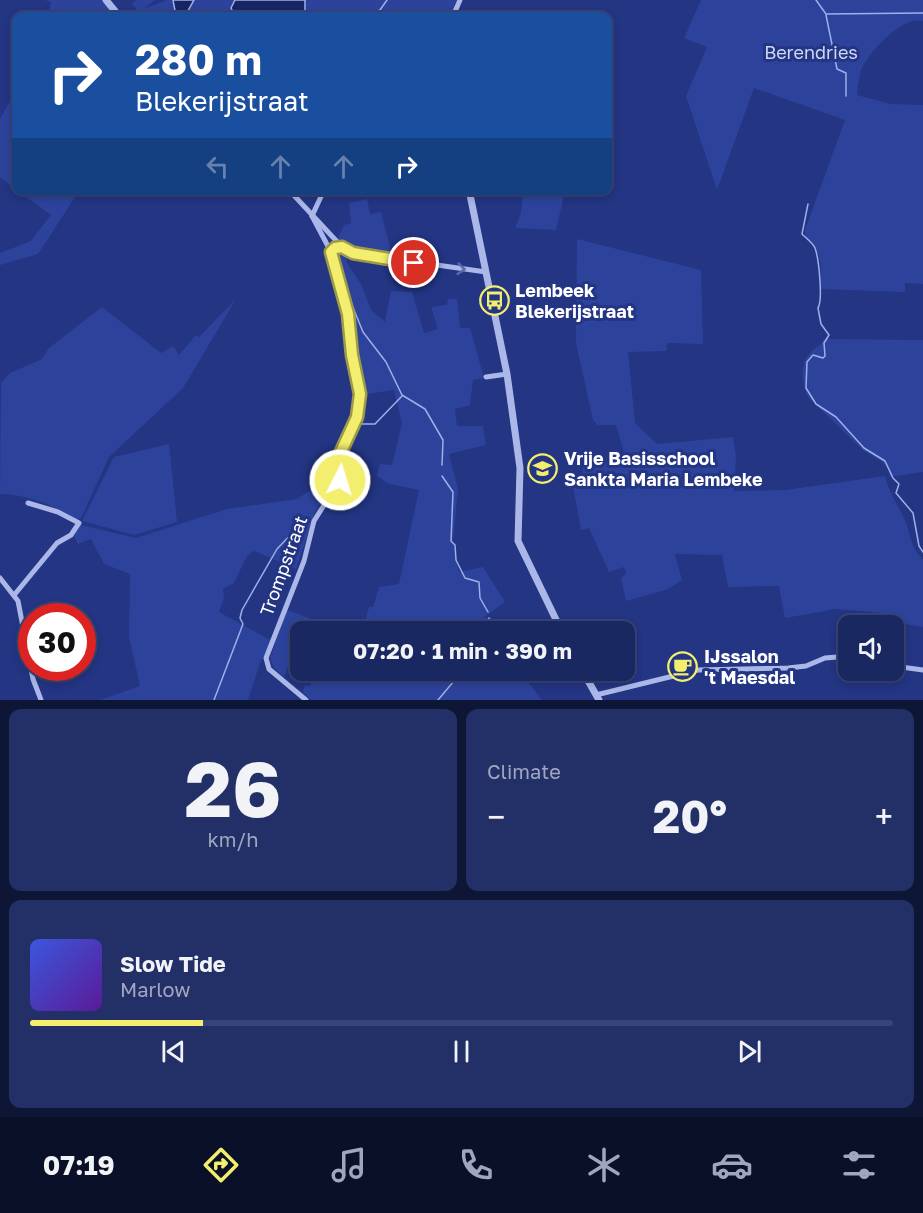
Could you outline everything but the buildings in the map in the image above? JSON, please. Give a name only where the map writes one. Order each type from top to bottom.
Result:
[{"type":"street","points":[[106,0],[116,12]]},
{"type":"street","points":[[293,195],[342,247],[353,253],[486,272]]},
{"type":"street","points":[[312,216],[322,195]]},
{"type":"street","points":[[470,195],[507,374],[520,468],[518,542],[557,621]]},
{"type":"street","name":"Trompstraat","points":[[306,700],[269,669],[266,662],[304,561],[314,520],[340,480],[340,454],[357,417],[360,394],[352,355],[348,314],[331,252],[312,216]]},
{"type":"street","points":[[331,252],[335,248],[342,247]]},
{"type":"street","points":[[486,378],[507,374]]},
{"type":"street","points":[[15,594],[57,543],[71,535],[79,523],[58,512],[28,503]]},
{"type":"street","points":[[0,578],[15,594],[33,679],[40,700]]},
{"type":"street","points":[[589,681],[598,697],[698,670],[788,668],[806,666],[825,658],[838,657]]},
{"type":"street","points":[[904,667],[923,670]]},
{"type":"green space","points":[[45,0],[103,0],[112,12],[49,12],[51,2]]},
{"type":"green space","points":[[137,0],[155,0],[143,9],[167,0],[457,0],[451,12],[138,12],[132,3]]},
{"type":"green space","name":"Berendries","points":[[701,0],[923,0],[923,21],[915,21],[897,29],[872,52],[862,68],[857,95],[891,104],[923,105],[923,284],[905,283],[905,292],[820,289],[820,261],[816,249],[806,239],[805,230],[845,120],[754,88],[717,190],[686,96],[707,47],[684,38]]},
{"type":"green space","points":[[12,98],[12,186],[0,177],[0,119]]},
{"type":"green space","points":[[24,195],[76,195],[38,254],[0,265],[0,253],[31,241],[51,215]]},
{"type":"green space","points":[[523,195],[564,195],[556,230],[515,228],[521,213]]},
{"type":"green space","points":[[367,199],[370,214],[381,212],[392,255],[354,250],[338,238],[344,225],[351,223],[349,203]]},
{"type":"green space","points":[[577,239],[701,270],[703,344],[667,343],[666,351],[628,352],[635,423],[657,444],[733,437],[736,456],[734,491],[785,490],[885,476],[906,522],[912,544],[923,560],[923,627],[904,624],[904,615],[882,615],[882,613],[836,609],[785,618],[779,586],[728,587],[722,555],[675,554],[682,580],[668,589],[626,601],[621,578],[626,574],[624,567],[609,572],[589,528],[581,530],[572,481],[576,480],[575,476],[583,472],[582,466],[624,452],[616,425],[597,425],[593,420],[576,343]]},
{"type":"green space","points":[[339,252],[348,255],[346,261],[362,286],[371,310],[385,322],[391,291],[412,292],[424,333],[438,329],[431,307],[447,305],[448,299],[457,299],[460,328],[470,328],[484,378],[473,380],[470,405],[455,409],[457,426],[483,426],[486,445],[449,454],[458,489],[453,541],[459,572],[483,567],[505,602],[483,618],[491,617],[493,621],[366,621],[369,607],[373,607],[379,587],[399,584],[419,490],[389,484],[377,476],[380,464],[392,465],[402,423],[394,390],[368,394],[353,351],[352,321],[336,264],[336,255]]},
{"type":"green space","points":[[236,299],[183,388],[109,457],[81,518],[77,520],[60,510],[30,499],[0,494],[1,383],[10,373],[42,359],[49,348],[102,307],[161,353],[173,346],[179,355],[196,335],[199,337]]},
{"type":"green space","points":[[824,339],[923,340],[923,472],[890,477],[888,468],[881,461],[864,451],[808,397],[804,386],[803,368],[807,357]]},
{"type":"green space","points":[[169,444],[177,522],[134,535],[82,521],[114,457]]},
{"type":"green space","points":[[336,458],[338,478],[316,510],[296,569],[254,551],[247,556],[234,583],[223,589],[224,598],[219,612],[272,641],[260,663],[248,700],[100,700],[140,686],[129,637],[130,574],[104,564],[91,539],[78,544],[74,536],[81,525],[136,538],[227,509],[297,499],[312,489],[324,469]]},
{"type":"green space","points":[[287,610],[317,621],[290,621],[290,662],[284,677],[274,668],[270,658]]},
{"type":"green space","points":[[312,681],[527,681],[542,700],[311,700],[303,692],[305,685],[310,686]]},
{"type":"shaded area","points":[[173,0],[194,0],[187,12],[175,12]]},
{"type":"shaded area","points":[[235,0],[305,0],[305,12],[233,12],[231,8]]},
{"type":"waterway","points":[[375,12],[380,10],[387,0]]},
{"type":"waterway","points":[[816,0],[826,14],[923,13]]},
{"type":"waterway","points":[[826,15],[837,69],[846,73],[846,96]]},
{"type":"waterway","points":[[808,204],[802,234],[815,248],[820,288],[818,308],[821,324],[829,335],[824,343],[825,356],[823,358],[813,355],[807,362],[806,388],[816,404],[836,417],[864,448],[885,461],[893,478],[899,484],[896,493],[913,513],[919,546],[923,552]]},
{"type":"waterway","points":[[339,258],[352,305],[363,332],[386,362],[402,395],[425,409],[443,440],[442,465]]},
{"type":"waterway","points":[[362,424],[375,424],[402,396]]},
{"type":"waterway","points":[[442,476],[453,492],[451,541],[455,545],[456,560],[465,578],[479,582],[480,598],[488,612]]},
{"type":"waterway","points":[[304,522],[309,520]]},
{"type":"waterway","points":[[214,700],[243,624],[240,618],[242,610],[277,549],[299,526]]},
{"type":"waterway","points":[[438,700],[454,681]]},
{"type":"place","name":"Lembeek Blekerijstraat","points":[[494,301]]},
{"type":"place","name":"Vrije Basisschool Sankta Maria Lembeke","points":[[543,469]]},
{"type":"place","name":"IJssalon 't Maesdal","points":[[683,667]]},
{"type":"route","points":[[340,480],[342,467],[340,454],[357,417],[360,394],[352,355],[348,314],[331,252],[335,248],[342,247],[353,253],[414,263]]}]
